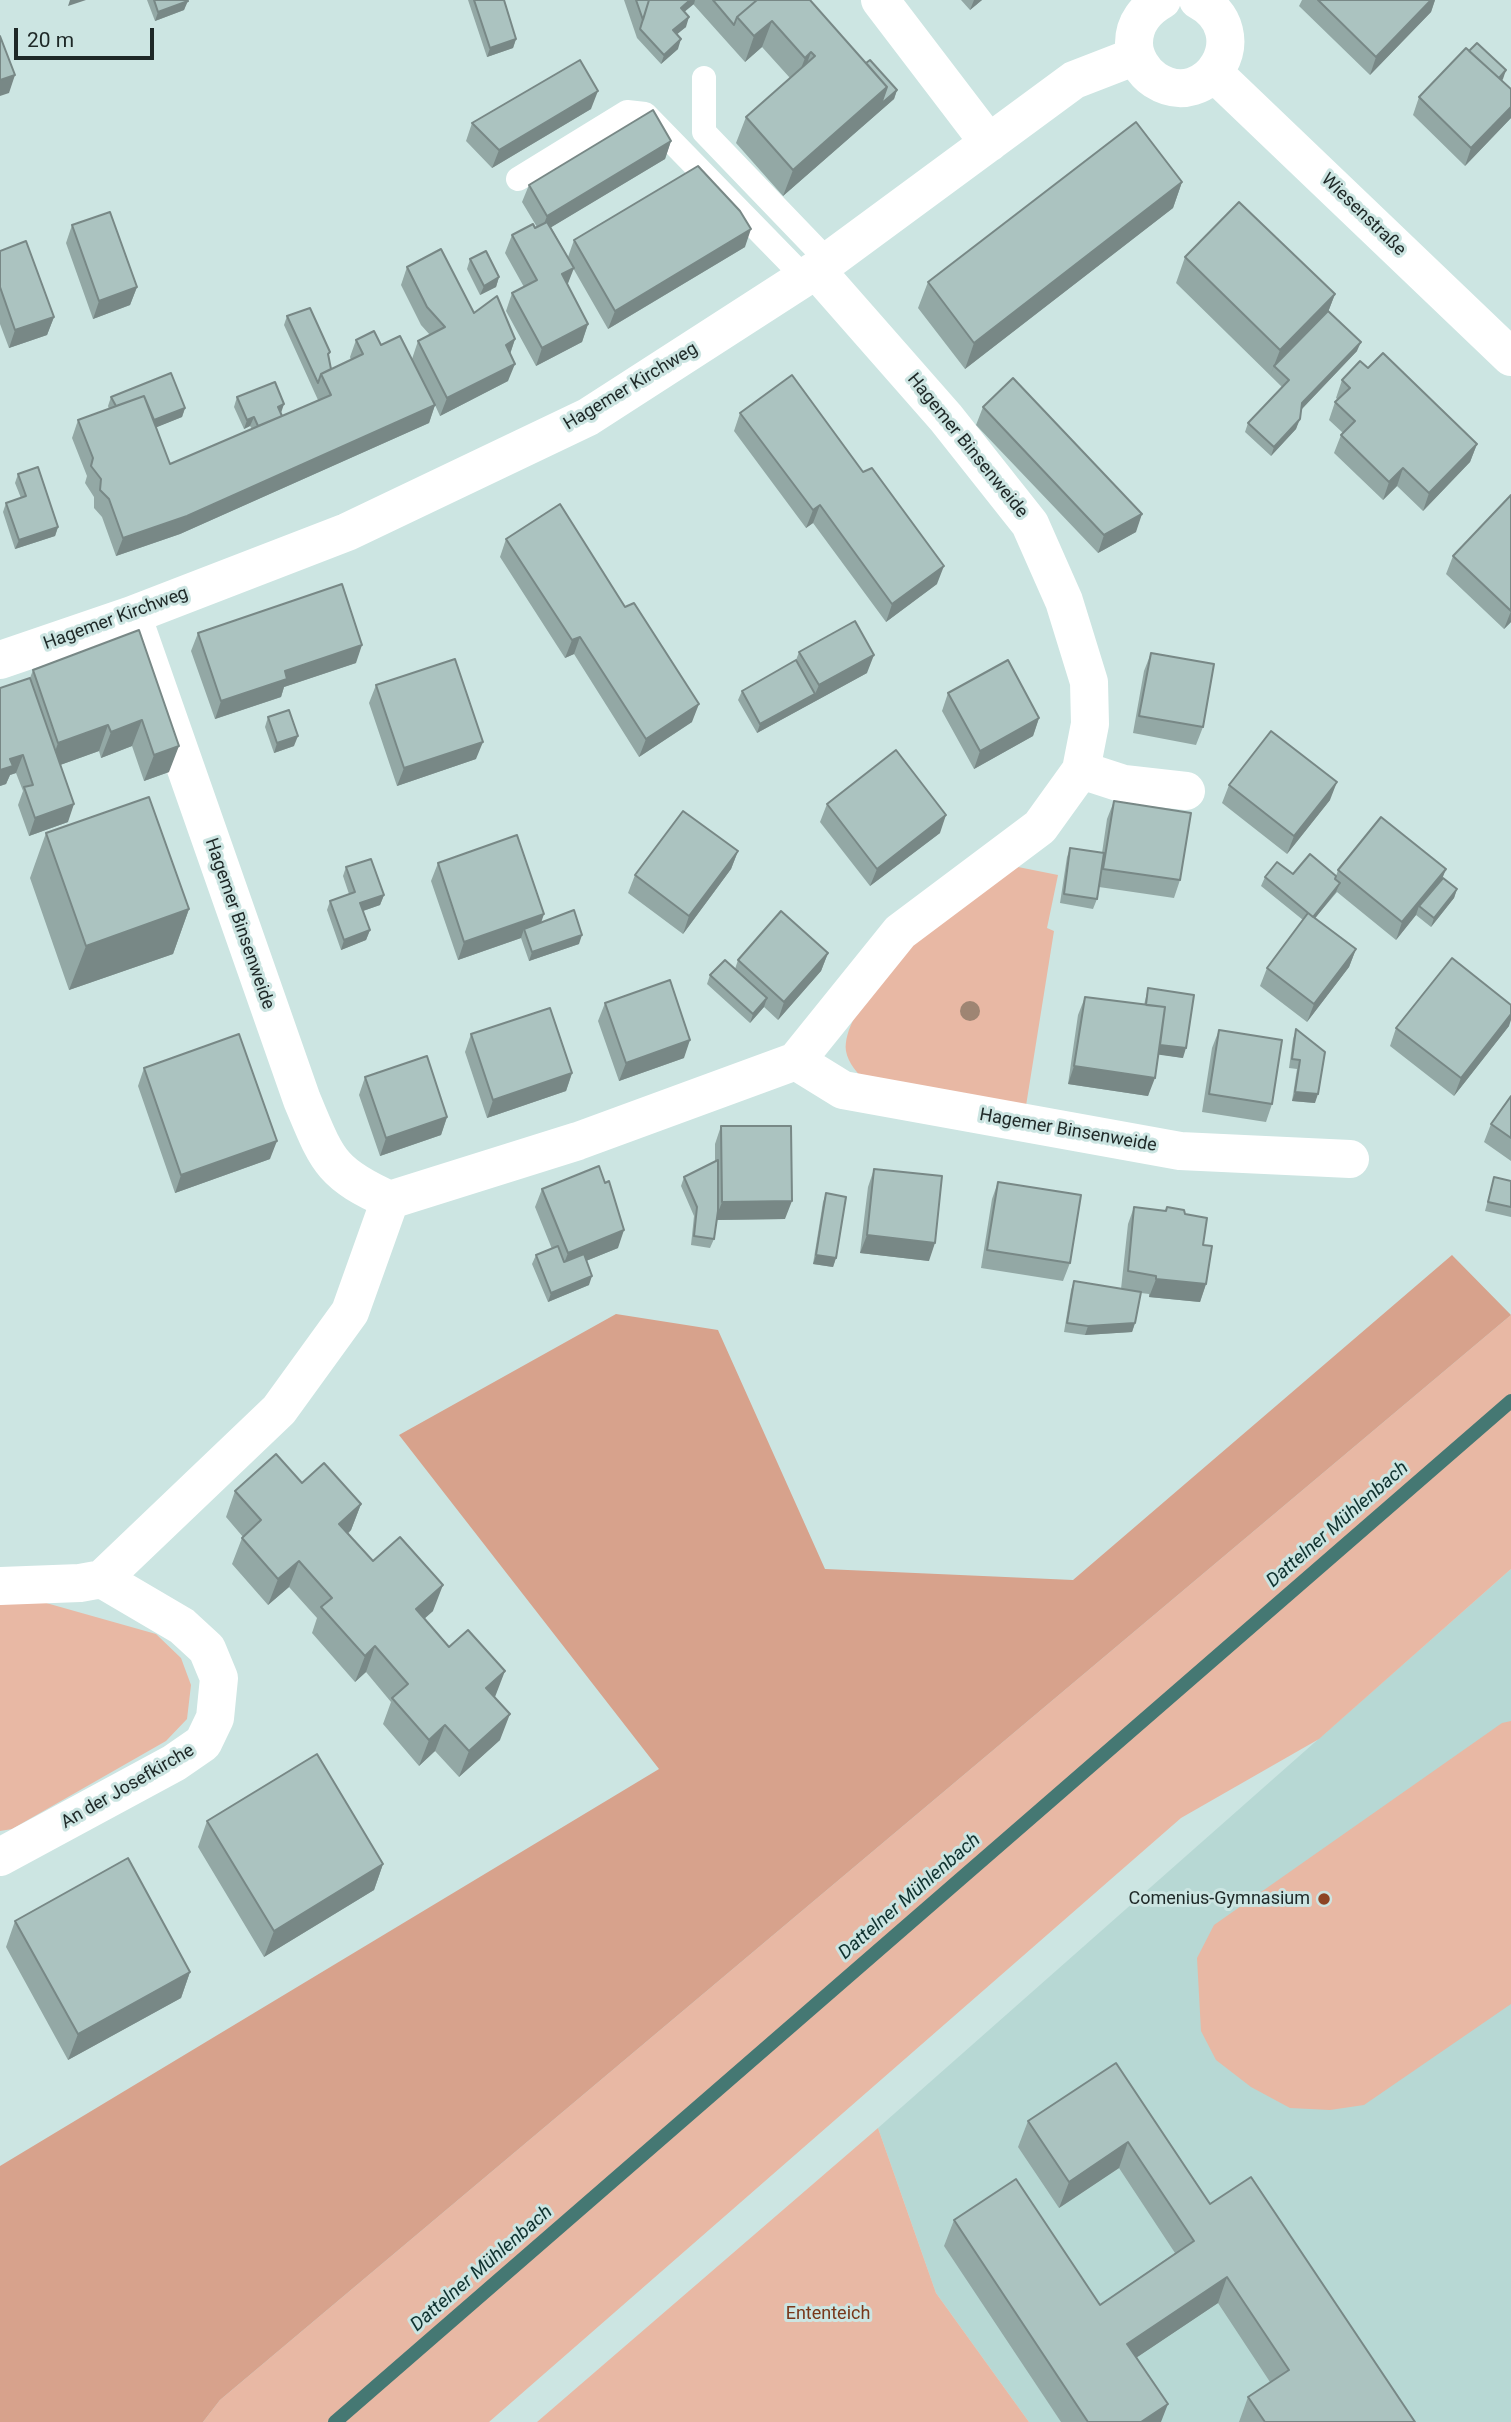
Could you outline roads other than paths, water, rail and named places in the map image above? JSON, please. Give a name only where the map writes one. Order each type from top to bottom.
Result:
[{"type":"street","points":[[880,0],[989,143]]},
{"type":"street","points":[[1162,0],[1153,5],[1139,23],[1134,45],[1136,56],[1149,76],[1170,87],[1194,86],[1214,74],[1225,54],[1224,31],[1214,12],[1198,0]]},
{"type":"street","name":"Hagemer Kirchweg","points":[[0,660],[132,615],[347,532],[588,417],[816,269],[1074,80],[1136,56]]},
{"type":"street","name":"Wiesenstraße","points":[[1214,74],[1511,357]]},
{"type":"street","name":"Hagemer Binsenweide","points":[[816,269],[946,418],[1030,524],[1064,601],[1089,682],[1090,724],[1081,770],[1040,827],[900,932],[796,1060],[843,1090],[1180,1151],[1350,1159]]},
{"type":"street","name":"Hagemer Binsenweide","points":[[132,615],[302,1100],[327,1158],[355,1185],[390,1200]]},
{"type":"street","points":[[1081,770],[1124,784],[1186,791]]},
{"type":"street","points":[[0,1586],[80,1583],[102,1578],[279,1410],[350,1311],[390,1200],[578,1141],[796,1060]]},
{"type":"street","name":"An der Josefkirche","points":[[0,1857],[174,1763],[203,1743],[215,1718],[219,1678],[207,1649],[182,1626],[102,1578]]},
{"type":"lane","points":[[704,78],[704,132],[816,269]]},
{"type":"lane","points":[[518,179],[627,112],[645,114],[816,269]]},
{"type":"waterway","name":"Dattelner Mühlenbach","points":[[335,2422],[1511,1401]]},
{"type":"place","name":"Comenius-Gymnasium","points":[[1324,1899]]},
{"type":"park label","name":"Ententeich","points":[[828,2314]]}]
